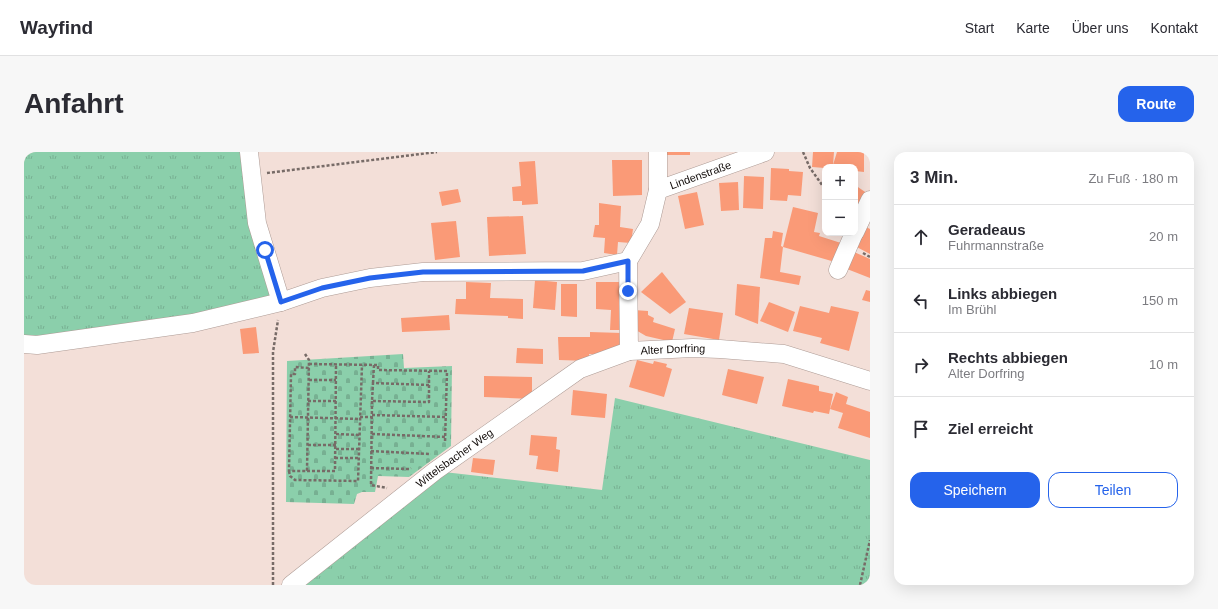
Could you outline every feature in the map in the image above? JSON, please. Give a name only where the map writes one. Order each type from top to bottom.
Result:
[{"type":"street","points":[[249,152],[257,223],[281,302]]},
{"type":"street","points":[[24,344],[37,344],[192,323],[281,302],[322,288],[378,278],[423,272],[583,271],[628,261],[654,223],[658,190],[658,152]]},
{"type":"street","name":"Lindenstraße","points":[[658,190],[765,152]]},
{"type":"street","points":[[858,226],[870,200]]},
{"type":"street","points":[[838,270],[853,236]]},
{"type":"street","name":"Alter Dorfring","points":[[628,261],[629,351],[693,348],[784,354],[870,382]]},
{"type":"street","name":"Wittelsbacher Weg","points":[[291,585],[435,471],[580,370],[629,351]]},
{"type":"path","points":[[252,175],[437,152]]},
{"type":"path","points":[[803,152],[810,168],[822,185]]},
{"type":"path","points":[[273,585],[273,352],[281,302]]},
{"type":"path","points":[[305,354],[309,360],[307,471]]},
{"type":"path","points":[[289,471],[335,471],[336,365]]},
{"type":"path","points":[[362,365],[358,481],[294,480],[290,476],[289,471],[291,374],[295,374],[295,367],[336,365],[362,365],[378,365],[378,370],[447,371],[445,445]]},
{"type":"path","points":[[374,365],[371,416],[371,484],[388,488]]},
{"type":"path","points":[[372,401],[429,402],[429,371]]},
{"type":"path","points":[[309,380],[336,380]]},
{"type":"path","points":[[372,383],[429,385]]},
{"type":"path","points":[[308,401],[336,401]]},
{"type":"path","points":[[290,417],[446,417]]},
{"type":"path","points":[[336,434],[360,435]]},
{"type":"path","points":[[372,434],[446,437]]},
{"type":"path","points":[[308,445],[359,449]]},
{"type":"path","points":[[371,451],[432,454]]},
{"type":"path","points":[[426,458],[436,451]]},
{"type":"path","points":[[335,458],[359,458]]},
{"type":"path","points":[[371,468],[409,469],[415,465]]},
{"type":"path","points":[[860,585],[870,540]]},
{"type":"green space","points":[[24,152],[249,152],[281,302],[24,344]]},
{"type":"green space","points":[[403,354],[404,368],[452,366],[451,446],[409,477],[378,476],[375,492],[362,492],[357,494],[354,504],[286,502],[287,361]]},
{"type":"green space","points":[[615,398],[870,460],[870,585],[291,585],[435,471],[602,490]]},
{"type":"building","points":[[667,152],[690,152],[690,155],[667,155]]},
{"type":"building","points":[[813,152],[834,152],[833,164],[822,164],[822,168],[812,167]]},
{"type":"building","points":[[837,152],[864,152],[864,172],[858,171],[858,164],[833,164]]},
{"type":"building","points":[[612,160],[642,160],[642,195],[613,196]]},
{"type":"building","points":[[535,161],[538,204],[522,205],[522,201],[513,201],[512,187],[521,186],[519,162]]},
{"type":"building","points":[[771,168],[789,169],[789,171],[803,172],[801,196],[788,195],[787,201],[770,200]]},
{"type":"building","points":[[744,176],[764,177],[763,209],[743,208]]},
{"type":"building","points":[[738,182],[739,210],[721,211],[719,183]]},
{"type":"building","points":[[858,187],[868,194],[858,209]]},
{"type":"building","points":[[458,189],[461,202],[442,206],[439,192]]},
{"type":"building","points":[[697,192],[704,225],[685,229],[678,196]]},
{"type":"building","points":[[599,203],[621,206],[620,227],[633,229],[631,243],[618,242],[617,255],[604,253],[605,238],[593,237],[595,225],[599,225]]},
{"type":"building","points":[[793,207],[818,213],[814,232],[820,233],[819,236],[841,243],[835,262],[783,247]]},
{"type":"building","points":[[523,216],[526,254],[489,256],[487,217]]},
{"type":"building","points":[[456,221],[460,257],[435,260],[431,223]]},
{"type":"building","points":[[862,225],[870,229],[870,254],[851,244],[856,236],[858,236],[858,232]]},
{"type":"building","points":[[773,231],[783,233],[780,272],[801,276],[799,285],[760,278],[765,238],[772,238]]},
{"type":"building","points":[[854,252],[870,259],[870,278],[847,269]]},
{"type":"building","points":[[662,272],[686,302],[670,314],[641,292]]},
{"type":"building","points":[[535,280],[557,282],[555,310],[533,308]]},
{"type":"building","points":[[466,282],[491,283],[490,298],[523,299],[523,319],[508,318],[508,316],[455,314],[456,299],[466,299]]},
{"type":"building","points":[[596,282],[622,282],[623,330],[610,330],[611,310],[596,309]]},
{"type":"building","points":[[561,284],[577,284],[577,317],[561,316]]},
{"type":"building","points":[[737,284],[760,287],[758,324],[735,315]]},
{"type":"building","points":[[866,290],[870,291],[870,302],[862,300]]},
{"type":"building","points":[[769,302],[795,312],[788,332],[760,321]]},
{"type":"building","points":[[800,306],[829,313],[831,306],[859,312],[849,351],[820,343],[822,338],[793,331]]},
{"type":"building","points":[[689,308],[723,313],[719,340],[684,334]]},
{"type":"building","points":[[634,310],[648,311],[648,315],[654,318],[653,322],[675,329],[672,342],[646,336],[634,329]]},
{"type":"building","points":[[449,315],[450,330],[402,332],[401,318]]},
{"type":"building","points":[[256,327],[259,353],[243,354],[240,329]]},
{"type":"building","points":[[590,332],[622,333],[621,348],[610,348],[610,355],[589,354],[590,361],[559,360],[558,337],[590,337]]},
{"type":"building","points":[[517,348],[543,349],[543,364],[516,363]]},
{"type":"building","points":[[637,360],[653,364],[654,361],[667,364],[666,367],[672,369],[664,397],[629,387]]},
{"type":"building","points":[[728,369],[764,377],[757,404],[722,395]]},
{"type":"building","points":[[484,376],[532,377],[532,399],[484,397]]},
{"type":"building","points":[[788,379],[819,386],[819,391],[833,394],[829,414],[814,411],[813,413],[782,406]]},
{"type":"building","points":[[573,390],[607,394],[605,418],[571,415]]},
{"type":"building","points":[[836,392],[848,397],[846,404],[870,412],[870,438],[838,428],[843,413],[830,409]]},
{"type":"building","points":[[531,435],[557,437],[556,449],[560,450],[558,472],[536,469],[538,456],[529,455]]},
{"type":"building","points":[[473,458],[495,460],[493,475],[471,472]]},
{"type":"route","points":[[265,250],[281,302],[322,288],[370,278],[423,272],[583,271],[628,261],[628,291]]}]
